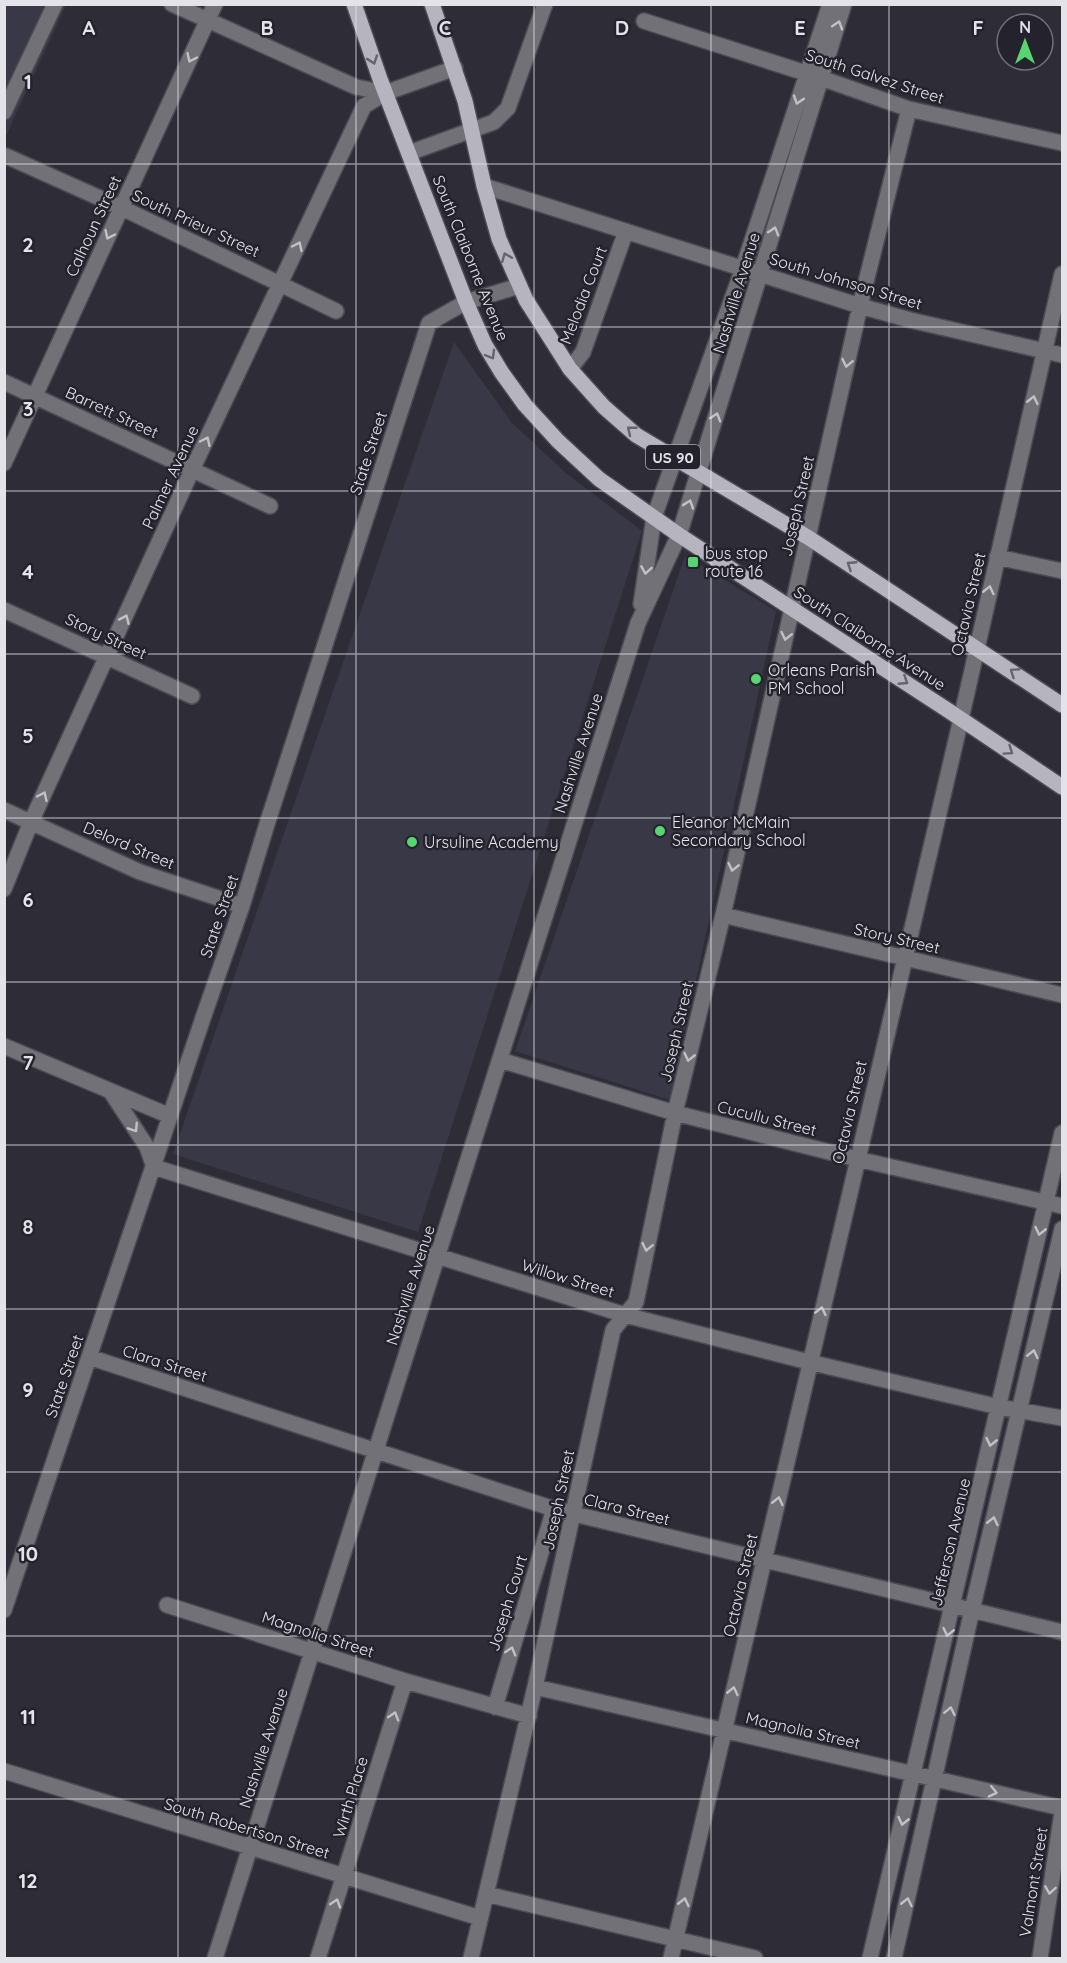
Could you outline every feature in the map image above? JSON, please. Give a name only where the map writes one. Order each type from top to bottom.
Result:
[{"type":"main road","name":"South Claiborne Avenue","points":[[354,4],[385,93],[466,302],[485,345],[502,374],[525,405],[558,441],[599,479],[679,535],[961,718],[1062,787]]},
{"type":"main road","name":"South Claiborne Avenue","points":[[432,4],[473,130],[484,186],[499,238],[519,286],[543,329],[570,369],[604,407],[636,435],[809,538],[1062,705]]},
{"type":"street","points":[[4,112],[55,4]]},
{"type":"street","points":[[172,4],[356,87],[385,93],[455,69]]},
{"type":"street","name":"Calhoun Street","points":[[4,463],[215,4]]},
{"type":"street","points":[[410,153],[494,122],[508,108],[545,4]]},
{"type":"street","name":"Nashville Avenue","points":[[215,1959],[638,622],[679,535],[699,473],[761,273],[814,75],[830,4]]},
{"type":"street","name":"Nashville Avenue","points":[[638,622],[654,517],[814,75],[844,4]]},
{"type":"street","name":"South Galvez Street","points":[[644,21],[814,75],[909,109],[1062,143]]},
{"type":"street","name":"Palmer Avenue","points":[[4,889],[31,822],[192,470],[364,106],[385,93]]},
{"type":"street","name":"Joseph Street","points":[[471,1959],[536,1687],[613,1330],[636,1302],[675,1113],[723,915],[860,306],[909,109]]},
{"type":"street","name":"South Prieur Street","points":[[6,156],[122,208],[336,311]]},
{"type":"street","name":"South Johnson Street","points":[[484,186],[860,306],[910,320],[1062,355]]},
{"type":"street","name":"Melodia Court","points":[[570,369],[583,352],[626,231]]},
{"type":"street","name":"Octavia Street","points":[[671,1959],[961,718],[1062,274]]},
{"type":"street","name":"State Street","points":[[4,1610],[242,906],[429,323],[466,302],[519,286]]},
{"type":"street","name":"Barrett Street","points":[[4,382],[270,506]]},
{"type":"street","points":[[997,557],[1062,571]]},
{"type":"street","name":"Story Street","points":[[4,610],[192,696]]},
{"type":"street","name":"Delord Street","points":[[4,810],[140,872],[242,906]]},
{"type":"street","name":"Story Street","points":[[723,915],[1062,995]]},
{"type":"street","points":[[4,1046],[170,1116]]},
{"type":"street","name":"Cucullu Street","points":[[500,1060],[675,1113],[857,1159],[1062,1206]]},
{"type":"street","points":[[111,1092],[147,1147],[154,1167]]},
{"type":"street","name":"Jefferson Avenue","points":[[870,1959],[954,1606],[1062,1133]]},
{"type":"street","name":"Willow Street","points":[[154,1167],[625,1315],[999,1407],[1062,1418]]},
{"type":"street","points":[[894,1959],[972,1610],[1062,1229]]},
{"type":"street","name":"Clara Street","points":[[89,1357],[554,1509],[1062,1632]]},
{"type":"street","name":"Joseph Court","points":[[495,1707],[554,1509]]},
{"type":"street","name":"Magnolia Street","points":[[167,1605],[405,1681],[529,1716]]},
{"type":"street","name":"Wirth Place","points":[[318,1959],[405,1681]]},
{"type":"street","name":"Magnolia Street","points":[[536,1687],[1062,1810]]},
{"type":"street","name":"South Robertson Street","points":[[4,1771],[344,1878],[480,1918]]},
{"type":"street","name":"Valmont Street","points":[[1040,1959],[1062,1810]]},
{"type":"street","points":[[486,1894],[755,1959]]},
{"type":"shaded area","points":[[5,5],[66,5],[5,138]]},
{"type":"shaded area","name":"Ursuline Academy","points":[[454,342],[512,423],[567,474],[642,531],[418,1232],[173,1154]]},
{"type":"shaded area","name":"Eleanor McMain Secondary School","points":[[685,556],[776,611],[670,1100],[515,1051]]},
{"type":"place","name":"bus stop route 16","points":[[693,562]]},
{"type":"place","name":"Orleans Parish PM School","points":[[756,679]]},
{"type":"place","name":"Eleanor McMain Secondary School","points":[[660,831]]},
{"type":"place","name":"Ursuline Academy","points":[[412,842]]}]
